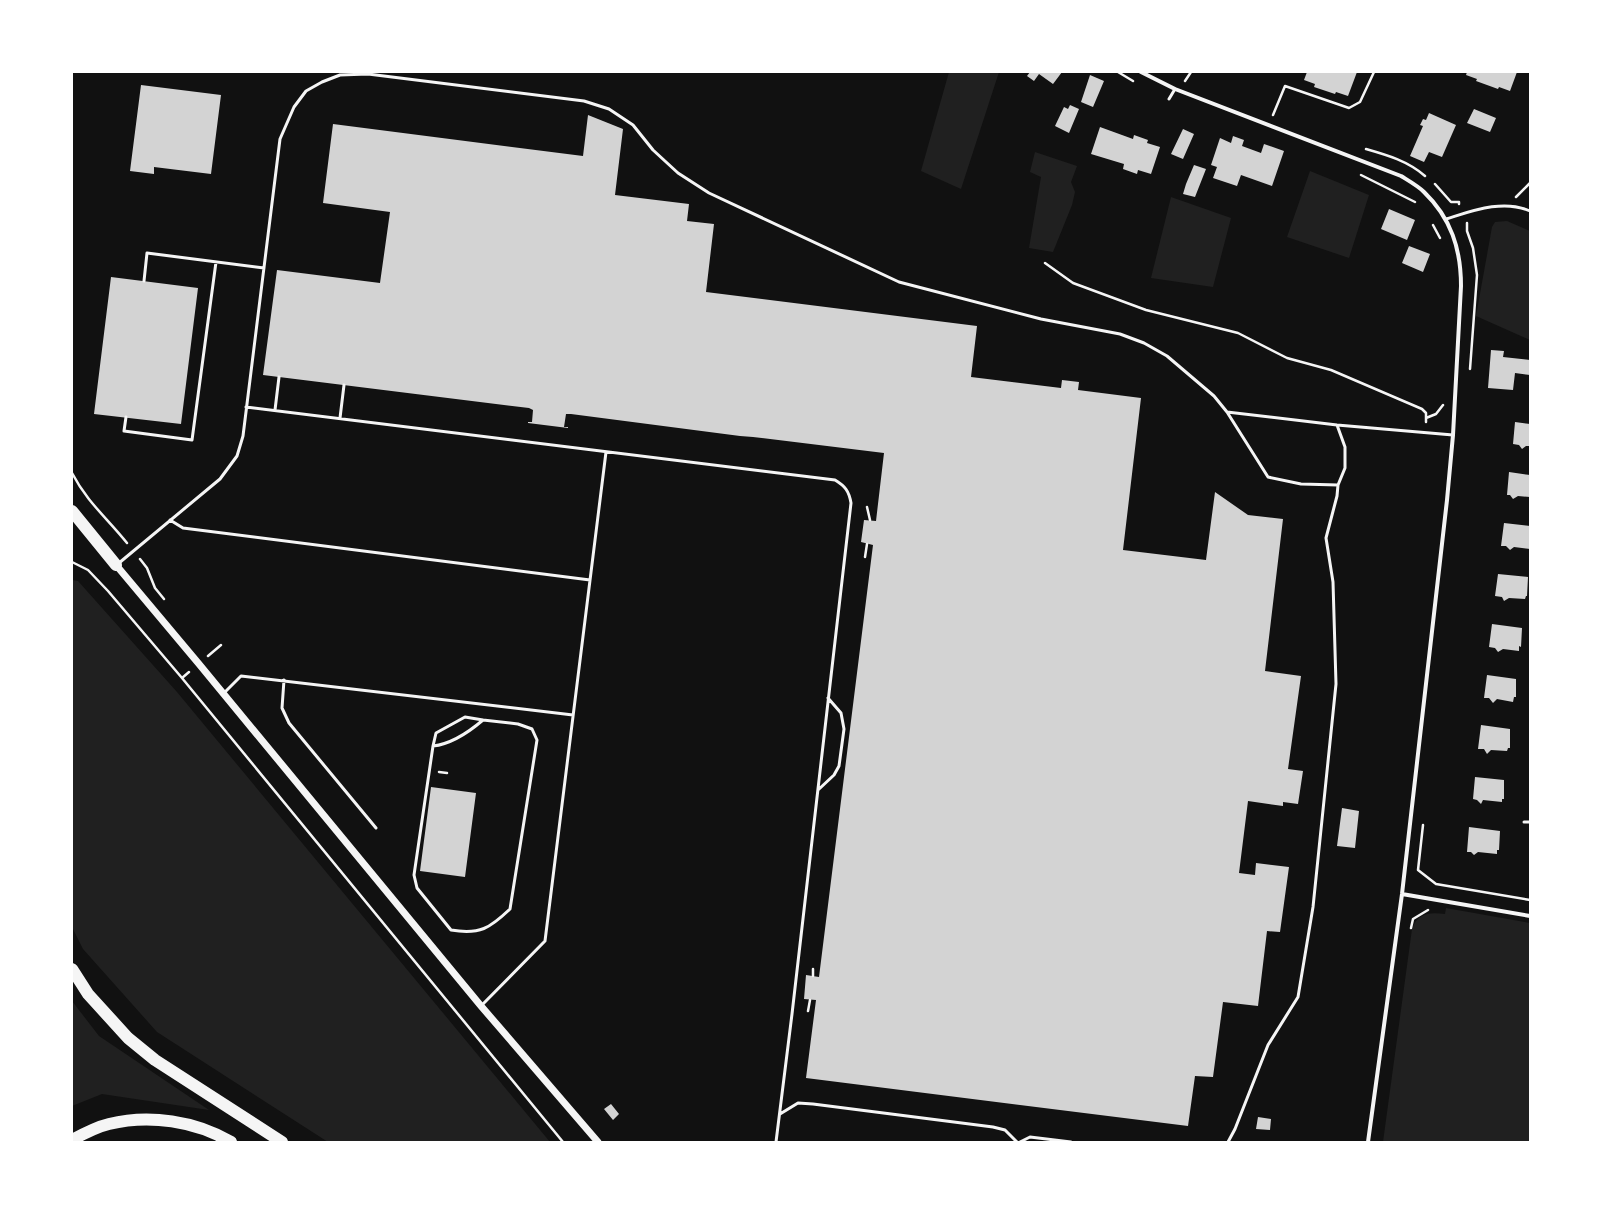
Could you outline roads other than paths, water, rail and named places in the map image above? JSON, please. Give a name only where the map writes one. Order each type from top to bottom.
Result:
[{"type":"highway","points":[[72,511],[116,565]]},
{"type":"highway","points":[[72,969],[93,1000],[128,1038],[155,1060],[282,1142]]},
{"type":"highway","points":[[72,1140],[107,1124],[133,1119],[194,1125],[231,1142]]},
{"type":"street","points":[[1141,72],[1175,89],[1401,176],[1424,191],[1446,220],[1458,249],[1461,267],[1453,435],[1402,894],[1368,1142]]},
{"type":"street","points":[[116,565],[481,1006],[598,1142]]},
{"type":"street","points":[[1402,894],[1530,916]]},
{"type":"lane","points":[[116,565],[220,479],[237,456],[243,436],[280,139],[294,107],[306,91],[322,82],[340,75],[368,74],[584,101],[609,109],[633,125],[653,150],[678,173],[710,193],[899,282],[1041,319],[1120,334],[1144,343],[1167,356],[1214,396],[1227,412],[1268,477],[1300,484],[1338,485]]},
{"type":"lane","points":[[1169,99],[1175,89]]},
{"type":"lane","points":[[1446,220],[1482,208],[1508,206],[1524,208],[1530,211]]},
{"type":"lane","points":[[144,281],[147,253],[264,268]]},
{"type":"lane","points":[[126,418],[124,431],[192,440],[216,262]]},
{"type":"lane","points":[[275,410],[279,377]]},
{"type":"lane","points":[[340,418],[344,385]]},
{"type":"lane","points":[[246,407],[835,480],[844,485],[849,493],[850,503],[818,790],[776,1142]]},
{"type":"lane","points":[[1227,412],[1337,425],[1453,435]]},
{"type":"lane","points":[[1228,1142],[1236,1129],[1268,1045],[1298,997],[1314,907],[1336,684],[1333,582],[1326,538],[1337,496],[1338,485],[1345,468],[1345,447],[1337,425]]},
{"type":"lane","points":[[481,1006],[545,941],[606,452]]},
{"type":"lane","points":[[170,520],[183,528],[590,580]]},
{"type":"lane","points":[[223,694],[241,676],[573,716]]},
{"type":"lane","points":[[284,680],[282,708],[289,723],[376,828]]},
{"type":"lane","points":[[818,790],[834,775],[839,766],[844,729],[841,713],[828,698]]},
{"type":"lane","points":[[465,717],[483,720],[518,724],[532,729],[537,740],[514,893],[510,909],[495,924],[480,930],[465,932],[451,930],[417,888],[414,874],[432,746],[436,733],[465,717]]},
{"type":"lane","points":[[432,746],[444,745],[475,727],[483,720]]},
{"type":"lane","points":[[1524,822],[1530,822]]},
{"type":"lane","points":[[780,1114],[798,1103],[858,1109],[993,1127],[1005,1130],[1018,1142],[1030,1137],[1071,1142]]}]
